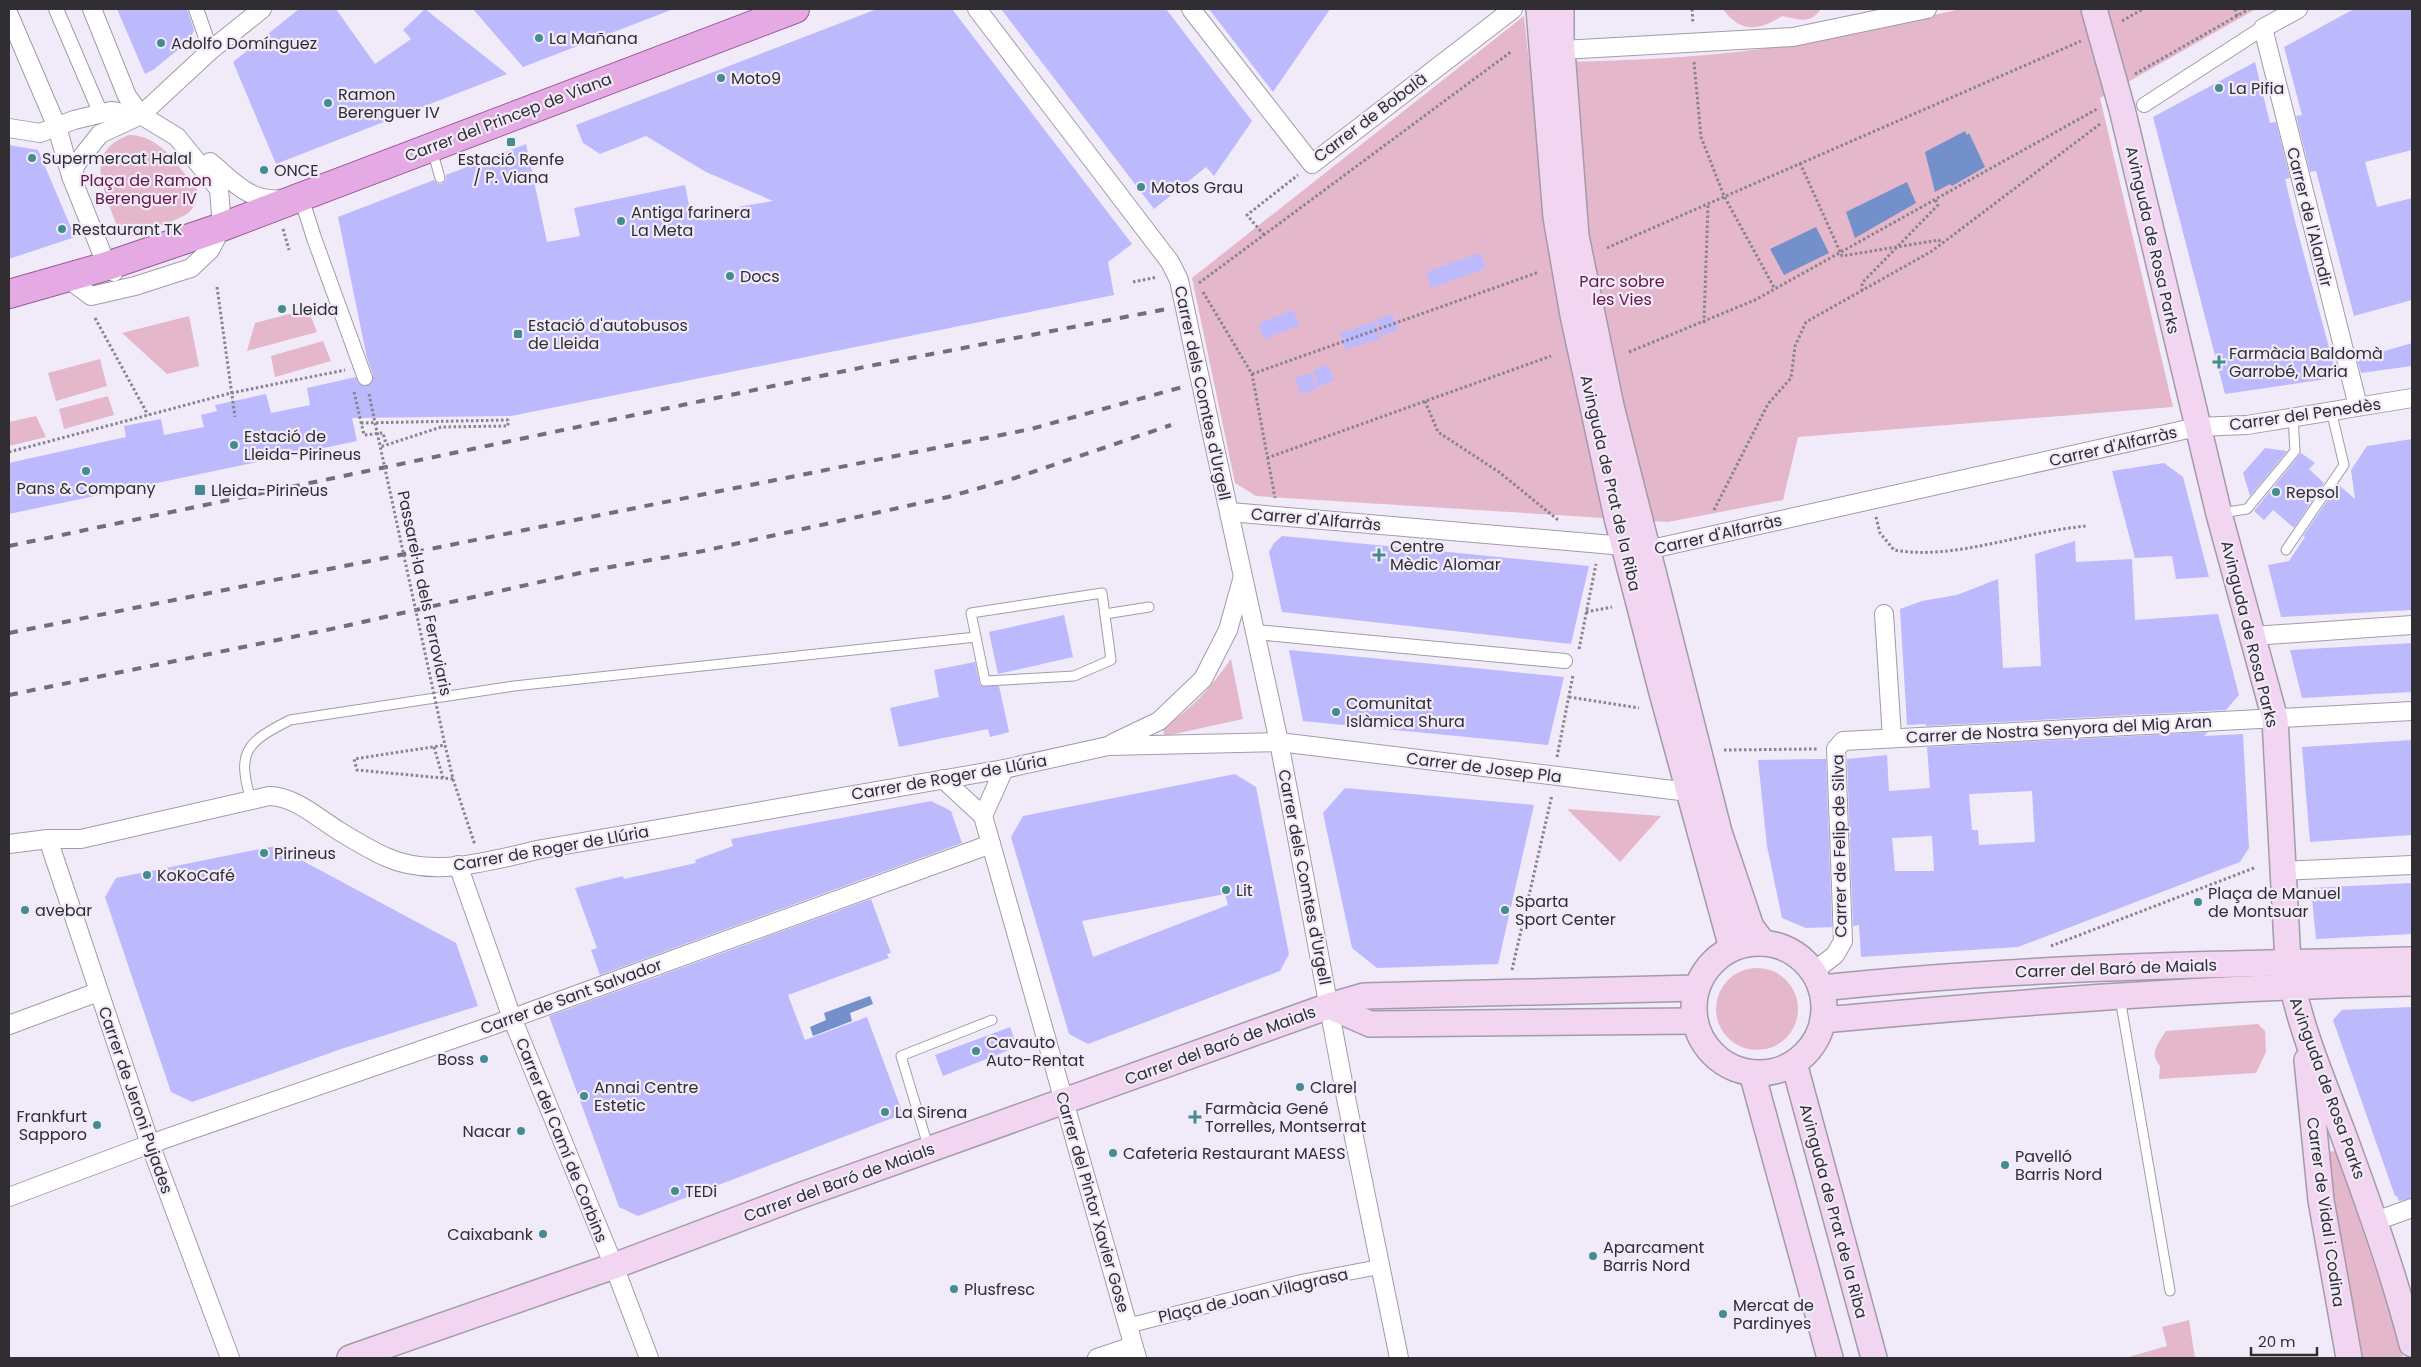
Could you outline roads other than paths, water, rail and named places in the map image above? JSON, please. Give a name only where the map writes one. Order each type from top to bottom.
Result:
[{"type":"main road","name":"Carrer del Princep de Viana","points":[[9,294],[107,266],[222,227],[795,9]]},
{"type":"main road","name":"Avinguda de Prat de la Riba","points":[[1539,9],[1552,178],[1564,264],[1609,483],[1636,549],[1719,832],[1751,927],[1763,943]]},
{"type":"main road","name":"Avinguda de Prat de la Riba","points":[[1562,9],[1562,50],[1576,236],[1611,406],[1636,549],[1689,792],[1732,948]]},
{"type":"main road","name":"Avinguda de Rosa Parks","points":[[2094,9],[2125,119],[2219,514],[2275,719],[2290,974],[2306,1035],[2406,1298],[2412,1344]]},
{"type":"main road","points":[[1763,943],[1792,951],[1804,960],[1817,980],[1824,1004],[1823,1020],[1817,1036],[1807,1051],[1794,1063],[1774,1071],[1752,1073],[1732,1068],[1715,1056],[1702,1040],[1694,1021],[1693,1005],[1696,988],[1704,972],[1716,958],[1732,948],[1747,944],[1763,943]]},
{"type":"main road","name":"Carrer del Baró de Maials","points":[[1823,1020],[2120,995],[2412,960]]},
{"type":"main road","name":"Carrer del Baró de Maials","points":[[1817,980],[2040,970],[2290,974],[2412,983]]},
{"type":"main road","name":"Carrer del Baró de Maials","points":[[350,1358],[614,1266],[929,1149],[1329,1006],[1364,996],[1696,988]]},
{"type":"main road","name":"Carrer del Baró de Maials","points":[[1329,1006],[1370,1024],[1694,1021]]},
{"type":"main road","name":"Carrer de Vidal i Codina","points":[[2306,1035],[2307,1076],[2321,1200],[2349,1358]]},
{"type":"main road","name":"Avinguda de Prat de la Riba","points":[[1794,1063],[1874,1358]]},
{"type":"main road","points":[[1752,1073],[1830,1358]]},
{"type":"street","points":[[56,9],[98,107]]},
{"type":"street","points":[[92,9],[127,96],[141,115]]},
{"type":"street","points":[[196,9],[210,46]]},
{"type":"street","points":[[71,176],[77,163],[100,134],[141,115],[210,46],[262,9]]},
{"type":"street","name":"Carrer dels Comtes d'Urgell","points":[[976,9],[1170,262],[1179,280],[1280,742],[1379,1267],[1399,1358]]},
{"type":"street","name":"Carrer de Bobalà","points":[[1191,9],[1312,164],[1513,9]]},
{"type":"street","points":[[1562,50],[1793,37],[1927,9]]},
{"type":"street","points":[[2144,105],[2263,28],[2298,9]]},
{"type":"street","points":[[9,15],[56,127],[71,176],[107,266],[135,286]]},
{"type":"street","name":"Carrer de l'Alandir","points":[[2263,28],[2358,406]]},
{"type":"street","points":[[9,128],[40,133],[111,110],[141,115],[170,130],[219,189],[222,227],[210,250],[191,268],[135,286],[90,296],[66,278]]},
{"type":"street","points":[[189,151],[207,160],[232,183],[252,195],[273,200],[301,196],[363,373]]},
{"type":"street","name":"Carrer del Penedès","points":[[2197,427],[2247,425],[2412,398]]},
{"type":"street","name":"Carrer d'Alfarràs","points":[[1230,512],[1636,549],[1874,499],[2197,427]]},
{"type":"street","name":"Carrer de Roger de Llúria","points":[[1108,746],[1159,720],[1203,679],[1228,630],[1243,577]]},
{"type":"street","points":[[1884,614],[1892,737]]},
{"type":"street","points":[[2253,636],[2412,625]]},
{"type":"street","points":[[1255,632],[1565,661]]},
{"type":"street","name":"Carrer de Nostra Senyora del Mig Aran","points":[[1840,745],[1892,737],[2412,711]]},
{"type":"street","name":"Carrer de Roger de Llúria","points":[[9,844],[48,839],[81,839],[269,796],[284,798],[386,857],[435,868],[481,862],[542,849],[1004,769],[1108,746],[1280,742]]},
{"type":"street","name":"Carrer de Josep Pla","points":[[1280,742],[1689,792]]},
{"type":"street","name":"Carrer de Felip de Silva","points":[[1817,980],[1843,941],[1840,745]]},
{"type":"street","points":[[943,779],[983,816],[1004,769]]},
{"type":"street","name":"Carrer del Pintor Xavier Gose","points":[[983,816],[1135,1352]]},
{"type":"street","name":"Carrer de Jeroni Pujades","points":[[48,839],[150,1144],[230,1358]]},
{"type":"street","name":"Carrer de Sant Salvador","points":[[9,1197],[150,1144],[512,1018],[991,844]]},
{"type":"street","name":"Carrer del Camí de Corbins","points":[[458,865],[512,1018],[650,1358]]},
{"type":"street","points":[[2283,871],[2412,865]]},
{"type":"street","points":[[9,1024],[98,992]]},
{"type":"street","points":[[2376,1222],[2412,1208]]},
{"type":"street","name":"Plaça de Joan Vilagrasa","points":[[1127,1326],[1301,1282],[1379,1267]]},
{"type":"street","points":[[1097,1358],[1135,1352]]},
{"type":"lane","points":[[432,147],[440,178]]},
{"type":"lane","points":[[2286,550],[2344,465],[2331,410]]},
{"type":"lane","points":[[2219,514],[2248,509],[2295,451],[2293,417]]},
{"type":"lane","points":[[1102,593],[1111,660],[1074,676],[985,681],[976,637],[971,613],[1102,593]]},
{"type":"lane","points":[[1105,614],[1148,607]]},
{"type":"lane","points":[[251,800],[243,772],[249,749],[269,731],[290,720],[514,686],[976,637]]},
{"type":"lane","points":[[2120,995],[2170,1291]]},
{"type":"lane","points":[[929,1149],[901,1056],[992,1020]]},
{"type":"water","points":[[1965,131],[1967,135],[1969,133],[1985,167],[1952,186],[1950,184],[1935,192],[1925,152]]},
{"type":"water","points":[[1907,182],[1916,203],[1855,238],[1846,212]]},
{"type":"water","points":[[1816,227],[1829,253],[1784,275],[1770,249]]},
{"type":"water","points":[[870,996],[873,1004],[850,1013],[852,1021],[813,1036],[810,1027],[826,1020],[824,1013]]},
{"type":"railway","points":[[9,546],[864,367],[1172,308]]},
{"type":"railway","points":[[9,633],[1031,429],[1186,386]]},
{"type":"railway","points":[[9,695],[336,628],[593,570],[703,551],[948,497],[1015,478],[1171,425]]},
{"type":"place","name":"La Mañana","points":[[539,38]]},
{"type":"place","name":"Adolfo Domínguez","points":[[161,43]]},
{"type":"place","name":"Moto9","points":[[721,78]]},
{"type":"place","name":"La Pifia","points":[[2219,88]]},
{"type":"place","name":"Ramon Berenguer IV","points":[[328,103]]},
{"type":"place","name":"Estació Renfe / P. Viana","points":[[511,142]]},
{"type":"place","name":"Supermercat Halal","points":[[32,158]]},
{"type":"place","name":"ONCE","points":[[264,170]]},
{"type":"place","name":"Motos Grau","points":[[1141,187]]},
{"type":"place","name":"Antiga farinera La Meta","points":[[621,221]]},
{"type":"place","name":"Restaurant TK","points":[[62,229]]},
{"type":"place","name":"Docs","points":[[730,276]]},
{"type":"place","name":"Lleida","points":[[282,309]]},
{"type":"place","name":"Estació d'autobusos de Lleida","points":[[518,334]]},
{"type":"place","name":"Farmàcia Baldomà Garrobé, Maria","points":[[2219,362]]},
{"type":"place","name":"Estació de Lleida-Pirineus","points":[[234,445]]},
{"type":"place","name":"Pans & Company","points":[[86,471]]},
{"type":"place","name":"Lleida-Pirineus","points":[[200,490]]},
{"type":"place","name":"Repsol","points":[[2276,492]]},
{"type":"place","name":"Centre Mèdic Alomar","points":[[1379,555]]},
{"type":"place","name":"Comunitat Islàmica Shura","points":[[1336,712]]},
{"type":"place","name":"Pirineus","points":[[264,853]]},
{"type":"place","name":"KoKoCafé","points":[[147,875]]},
{"type":"place","name":"Lit","points":[[1226,890]]},
{"type":"place","name":"Plaça de Manuel de Montsuar","points":[[2198,902]]},
{"type":"place","name":"avebar","points":[[25,910]]},
{"type":"place","name":"Sparta Sport Center","points":[[1505,910]]},
{"type":"place","name":"Cavauto Auto-Rentat","points":[[976,1051]]},
{"type":"place","name":"Boss","points":[[484,1059]]},
{"type":"place","name":"Clarel","points":[[1300,1087]]},
{"type":"place","name":"Annai Centre Estetic","points":[[584,1096]]},
{"type":"place","name":"La Sirena","points":[[885,1112]]},
{"type":"place","name":"Farmàcia Gené Torrelles, Montserrat","points":[[1195,1117]]},
{"type":"place","name":"Frankfurt Sapporo","points":[[97,1125]]},
{"type":"place","name":"Nacar","points":[[521,1131]]},
{"type":"place","name":"Cafeteria Restaurant MAESS","points":[[1113,1153]]},
{"type":"place","name":"Pavelló Barris Nord","points":[[2005,1165]]},
{"type":"place","name":"TEDi","points":[[675,1191]]},
{"type":"place","name":"Caixabank","points":[[543,1234]]},
{"type":"place","name":"Aparcament Barris Nord","points":[[1593,1256]]},
{"type":"place","name":"Plusfresc","points":[[954,1289]]},
{"type":"place","name":"Mercat de Pardinyes","points":[[1723,1314]]},
{"type":"park label","name":"Plaça de Ramon Berenguer IV","points":[[146,189]]},
{"type":"park label","name":"Parc sobre les Vies","points":[[1622,290]]}]
